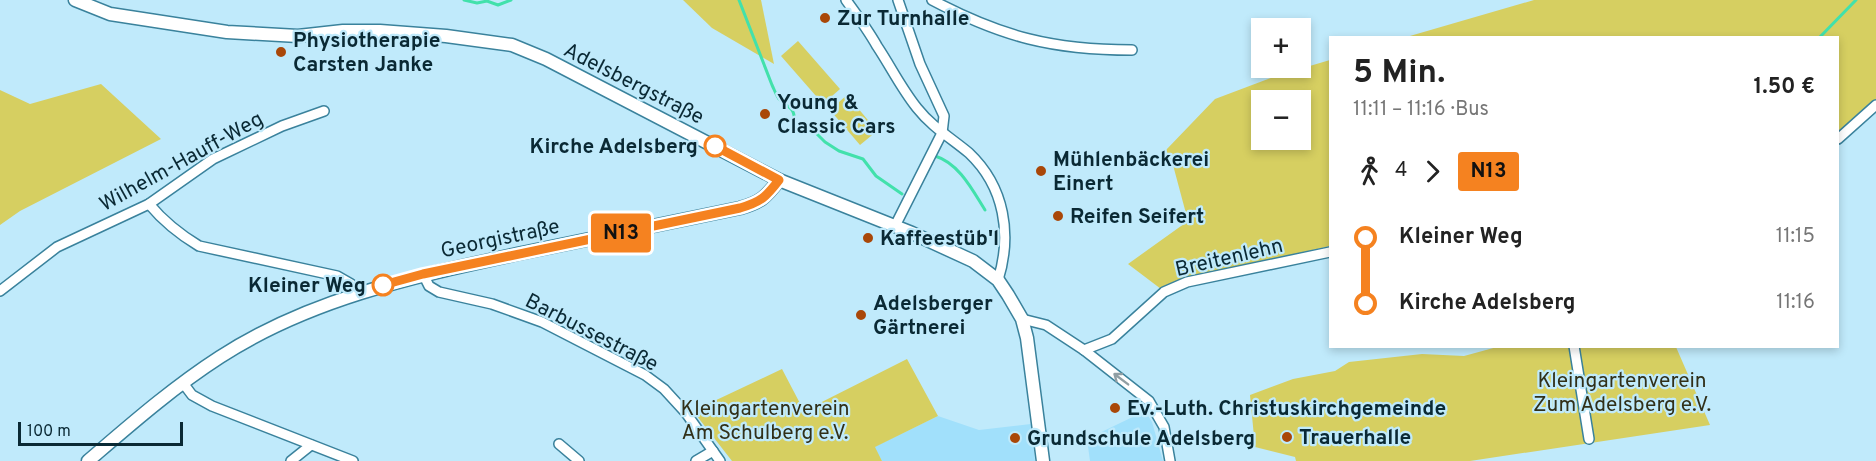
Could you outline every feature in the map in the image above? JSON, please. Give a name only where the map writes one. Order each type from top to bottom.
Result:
[{"type":"street","name":"Adelsbergstraße","points":[[75,0],[110,14],[227,32],[298,36],[343,31],[380,31],[446,36],[512,45],[546,59],[779,180],[938,243],[973,261],[998,280],[1022,319],[1027,338],[1043,461]]},
{"type":"street","points":[[846,0],[878,47],[904,92],[942,134],[981,165],[1000,205],[1006,238],[1004,261],[998,280]]},
{"type":"street","points":[[896,226],[942,134],[944,116],[920,64],[898,0]]},
{"type":"street","points":[[932,0],[971,20],[1020,38],[1071,47],[1132,50]]},
{"type":"street","points":[[1839,138],[1876,105]]},
{"type":"street","name":"Wilhelm-Hauff-Weg","points":[[0,291],[57,247],[149,204],[213,159],[282,126],[324,111]]},
{"type":"street","name":"Georgistraße","points":[[88,461],[183,383],[220,357],[268,330],[312,310],[355,294],[423,274],[755,204],[768,195],[779,180]]},
{"type":"street","points":[[149,204],[181,236],[200,246],[338,276],[351,284],[355,294]]},
{"type":"street","name":"Breitenlehn","points":[[1084,350],[1112,339],[1164,292],[1187,282],[1329,252]]},
{"type":"street","name":"Barbussestraße","points":[[423,274],[429,286],[439,292],[492,304],[542,322],[645,375],[664,389],[686,413],[720,461]]},
{"type":"street","points":[[1022,319],[1046,325],[1084,350],[1141,394],[1154,408],[1164,427],[1170,461]]},
{"type":"street","points":[[1574,348],[1589,439]]},
{"type":"street","points":[[183,383],[192,395],[212,406],[353,461]]},
{"type":"street","points":[[559,444],[579,461]]},
{"type":"street","points":[[291,461],[311,445]]},
{"type":"street","points":[[696,461],[712,451]]},
{"type":"shaded area","points":[[1145,411],[1152,422],[1163,461],[1090,461],[1087,439]]},
{"type":"shaded area","points":[[938,416],[979,430],[1031,424],[1035,461],[882,461],[874,447]]},
{"type":"green space","points":[[683,0],[761,0],[774,64],[712,28]]},
{"type":"green space","points":[[1534,0],[1876,0],[1876,99],[1839,133],[1839,36],[1410,36]]},
{"type":"green space","points":[[798,41],[840,89],[823,104],[781,56]]},
{"type":"green space","points":[[1329,60],[1329,246],[1186,279],[1161,289],[1128,264],[1188,221],[1173,165],[1166,150],[1215,99],[1271,78],[1311,78],[1311,66]]},
{"type":"green space","points":[[101,84],[161,139],[20,211],[0,225],[0,90],[30,104]]},
{"type":"green space","points":[[847,95],[877,131],[860,145],[830,110]]},
{"type":"green space","name":"Kleingartenverein Zum Adelsberg e.V.","points":[[1493,348],[1676,348],[1710,425],[1470,461],[1296,461],[1295,457],[1255,447],[1250,395],[1293,379],[1335,371],[1349,362],[1422,354],[1464,356]]},
{"type":"green space","name":"Kleingartenverein Am Schulberg e.V.","points":[[907,359],[938,416],[875,447],[882,461],[732,461],[693,411],[782,369],[804,411]]},
{"type":"waterway","points":[[464,0],[477,3],[487,1],[498,5],[511,0]]},
{"type":"waterway","points":[[739,0],[775,92],[779,99],[793,111],[795,124],[816,133],[839,151],[863,159],[876,176],[902,194]]},
{"type":"waterway","points":[[1821,36],[1856,0]]},
{"type":"waterway","points":[[935,156],[958,171],[985,210]]},
{"type":"bus line","name":"N13","points":[[383,285],[423,274],[740,208],[755,204],[768,195],[779,180],[715,146]]},
{"type":"place","name":"Zur Turnhalle","points":[[825,18]]},
{"type":"place","name":"Physiotherapie Carsten Janke","points":[[281,52]]},
{"type":"place","name":"Young & Classic Cars","points":[[765,114]]},
{"type":"place","name":"Kirche Adelsberg","points":[[715,146]]},
{"type":"place","name":"Mühlenbäckerei Einert","points":[[1041,171]]},
{"type":"place","name":"Reifen Seifert","points":[[1058,216]]},
{"type":"place","name":"Kaffeestüb'l","points":[[868,238]]},
{"type":"place","name":"Kleiner Weg","points":[[383,285]]},
{"type":"place","name":"Adelsberger Gärtnerei","points":[[861,315]]},
{"type":"place","name":"Ev.-Luth. Christuskirchgemeinde","points":[[1115,408]]},
{"type":"place","name":"Trauerhalle","points":[[1287,437]]},
{"type":"place","name":"Grundschule Adelsberg","points":[[1015,438]]}]
